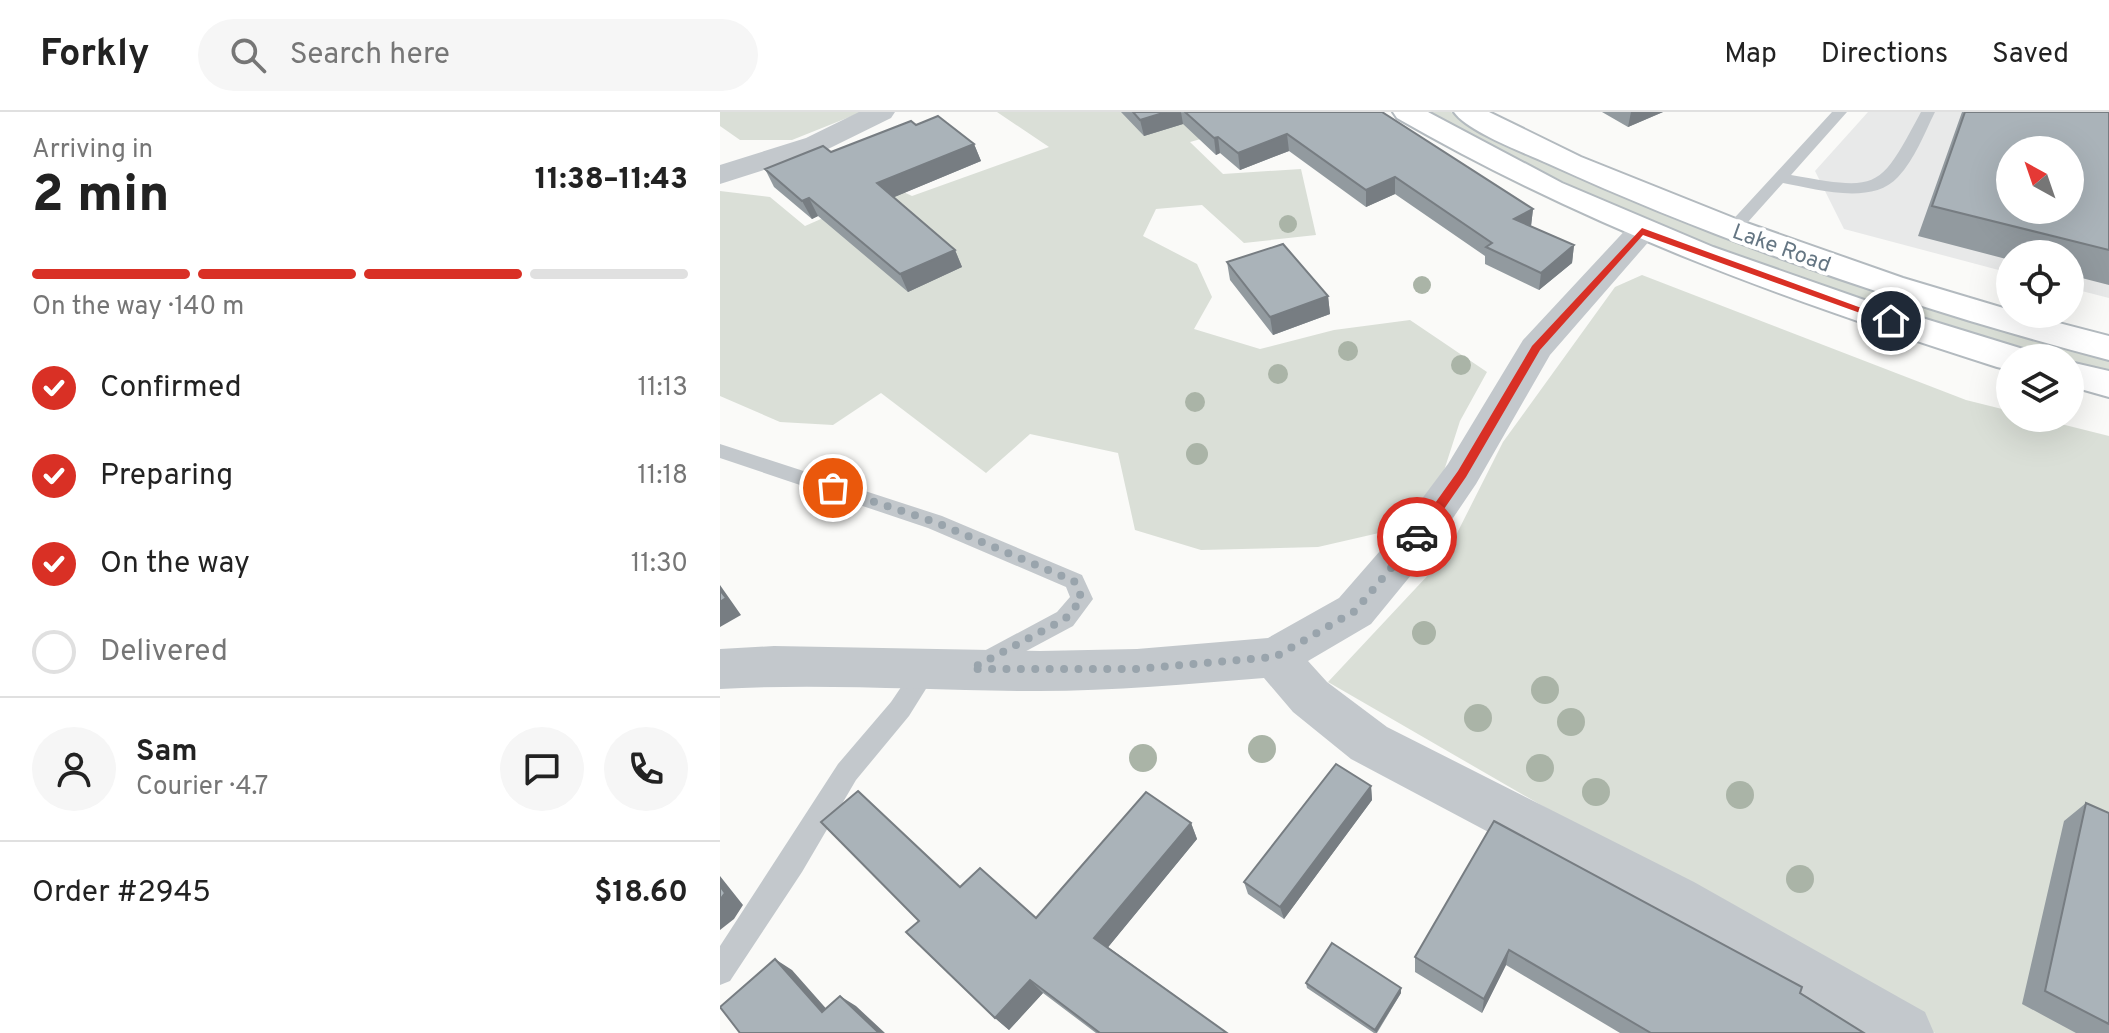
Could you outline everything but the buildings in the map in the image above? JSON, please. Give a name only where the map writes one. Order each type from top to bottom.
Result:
[{"type":"main road","name":"Lake Road","points":[[1407,112],[1488,158],[1642,231],[1822,298],[1996,354]]},
{"type":"main road","name":"Lake Road","points":[[1468,112],[1583,169],[1733,229],[1841,268],[2109,348]]},
{"type":"main road","points":[[2084,378],[2109,384]]},
{"type":"street","points":[[720,175],[816,144],[881,112]]},
{"type":"street","points":[[720,669],[774,666],[1137,669],[1275,657],[1355,611],[1415,540],[1462,474],[1536,348],[1642,231]]},
{"type":"street","points":[[1275,657],[1310,697],[1369,743],[1674,901],[1904,1033]]},
{"type":"lane","points":[[1733,229],[1840,112]]},
{"type":"lane","points":[[1780,178],[1843,187],[1871,187],[1889,177],[1928,112]]},
{"type":"lane","points":[[720,451],[935,522],[1074,581],[1082,599],[1065,619],[971,669]]},
{"type":"lane","points":[[720,971],[792,863],[847,772],[900,709],[926,669]]},
{"type":"shaded area","points":[[720,112],[862,112],[792,140],[740,140],[720,126]]},
{"type":"shaded area","points":[[997,112],[1224,112],[1233,130],[1190,142],[1223,174],[1301,169],[1316,235],[1244,243],[1202,205],[1156,209],[1143,236],[1197,264],[1212,297],[1194,329],[1260,349],[1334,330],[1410,320],[1487,372],[1460,421],[1441,480],[1392,530],[1318,547],[1201,550],[1135,530],[1118,453],[1030,434],[986,473],[881,393],[833,425],[780,422],[720,396],[720,191],[770,197],[805,226],[864,200],[887,184],[912,196],[1049,147]]},
{"type":"shaded area","points":[[1427,112],[1451,112],[1576,177],[1674,219],[1767,252],[1996,323],[1996,328],[2012,328],[2064,344],[2012,344],[1795,277],[1673,231],[1507,154]]},
{"type":"shaded area","points":[[1868,112],[2109,112],[2109,298],[2084,292],[2084,240],[1996,240],[1996,269],[1844,229],[1815,171]]},
{"type":"shaded area","points":[[1642,275],[1966,400],[1996,408],[1996,432],[2084,430],[2109,436],[2109,1033],[1935,1033],[1328,682],[1445,557],[1503,442],[1615,287]]},
{"type":"shaded area","points":[[2084,350],[2109,358],[2109,372],[2084,365]]},
{"type":"way so far","points":[[833,488],[935,522],[1074,581],[1082,599],[1065,619],[971,669],[1137,669],[1275,657],[1355,611],[1417,537]]},
{"type":"route","points":[[1417,537],[1462,474],[1536,348],[1642,231],[1891,321]]}]
